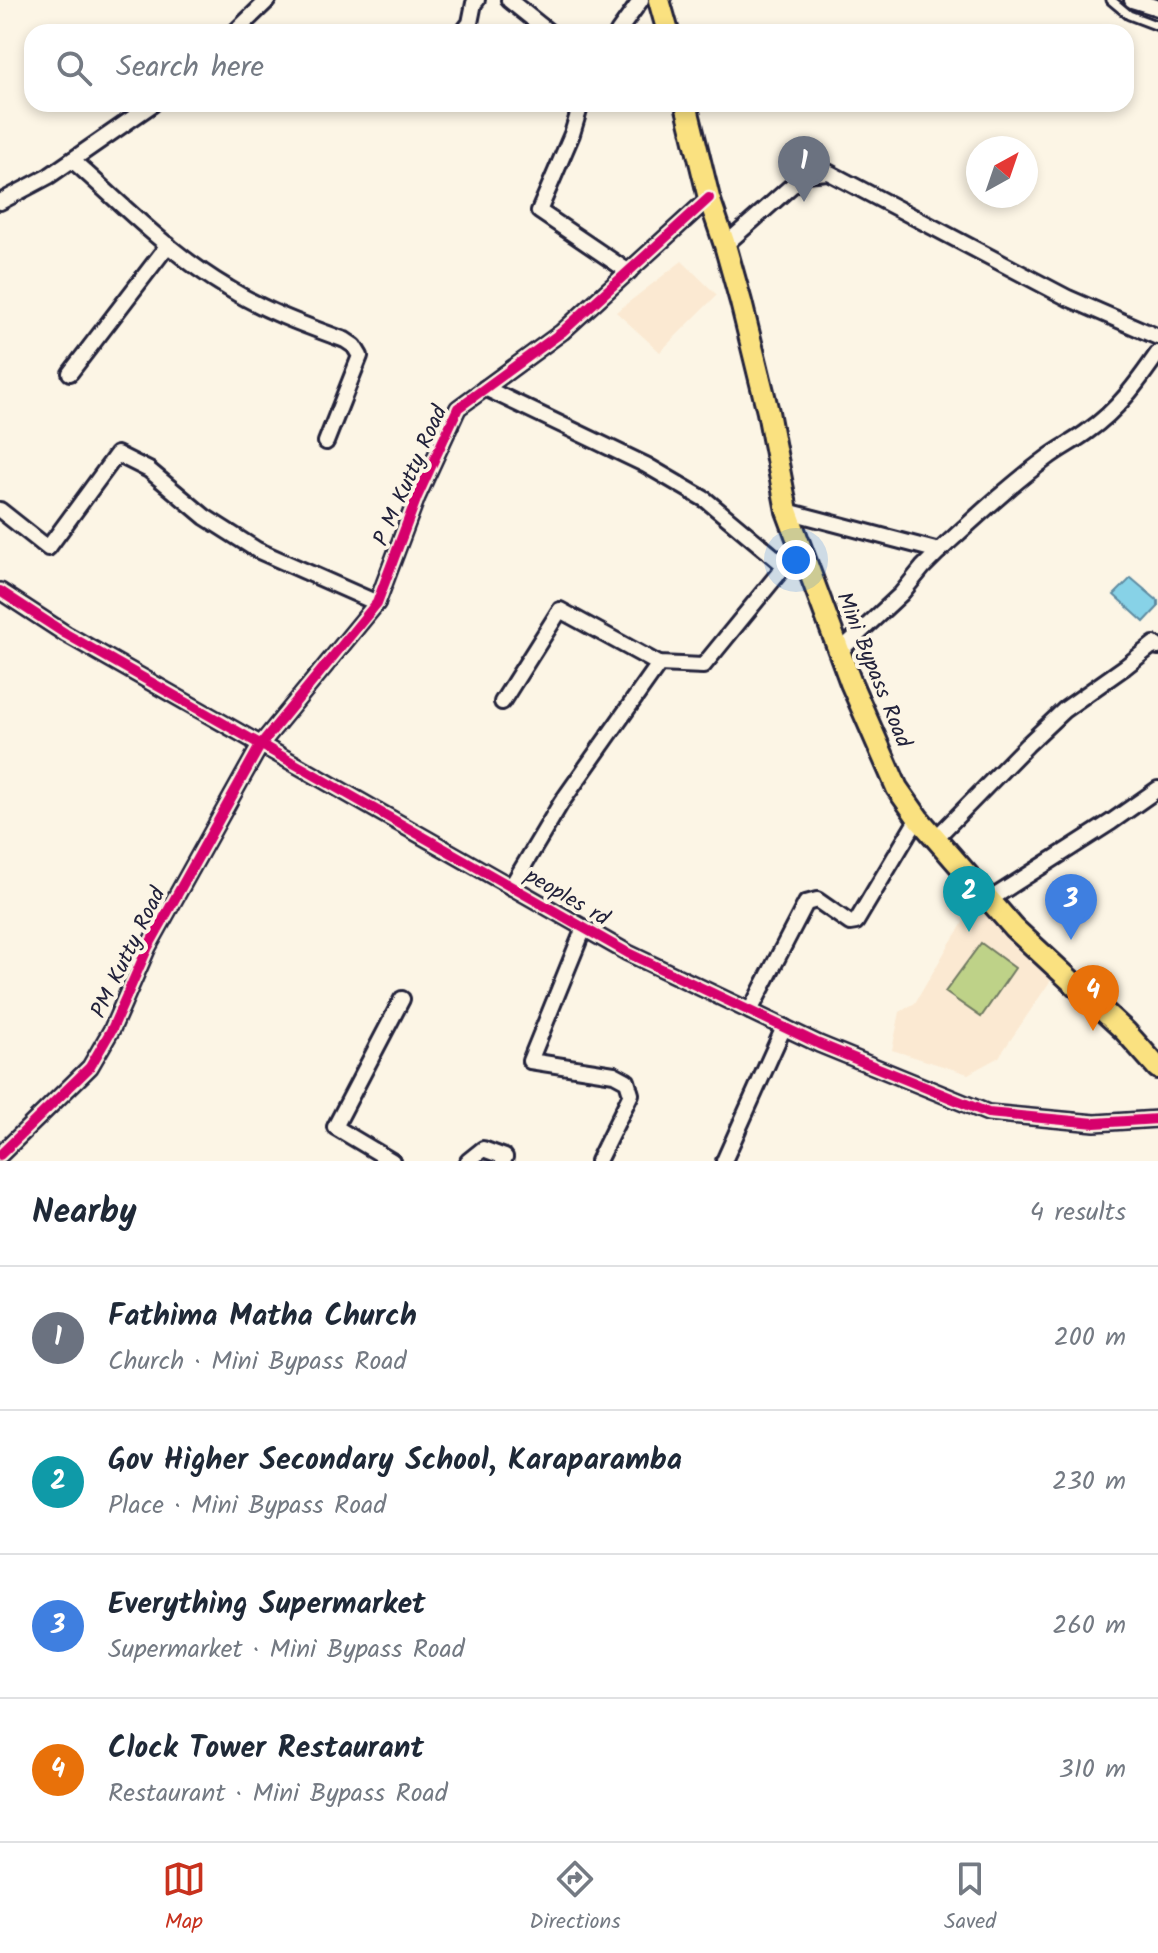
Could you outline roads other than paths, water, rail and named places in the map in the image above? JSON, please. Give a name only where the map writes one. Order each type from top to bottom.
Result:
[{"type":"main road","points":[[659,0],[666,24]]},
{"type":"main road","name":"Mini Bypass Road","points":[[688,112],[768,412],[787,511],[851,683],[897,788],[935,839],[1014,928],[1125,1031],[1158,1068]]},
{"type":"street","points":[[243,24],[268,0]]},
{"type":"street","points":[[469,24],[477,0]]},
{"type":"street","points":[[509,0],[539,24]]},
{"type":"street","points":[[624,24],[641,0]]},
{"type":"street","points":[[1132,0],[1158,8]]},
{"type":"street","points":[[0,202],[49,176],[141,112]]},
{"type":"street","points":[[579,112],[539,211],[629,272]]},
{"type":"street","points":[[72,160],[168,245],[227,288],[283,318],[354,346],[360,356],[326,442]]},
{"type":"street","points":[[725,245],[805,174],[828,172],[1068,298],[1158,337]]},
{"type":"street","name":"P M Kutty Road","points":[[261,744],[377,603],[417,497],[458,408],[562,332],[709,198]]},
{"type":"street","points":[[70,373],[168,245]]},
{"type":"street","points":[[840,651],[969,524],[1048,458],[1114,410],[1158,353]]},
{"type":"street","points":[[485,388],[646,465],[706,500],[785,566]]},
{"type":"street","points":[[0,510],[48,548],[117,454],[149,470],[205,517],[257,550],[377,603]]},
{"type":"street","points":[[787,511],[939,551]]},
{"type":"street","points":[[502,702],[560,610],[659,664],[703,666],[801,546]]},
{"type":"street","name":"peoples rd","points":[[0,591],[66,634],[628,953],[819,1044],[988,1113],[1095,1123],[1158,1119]]},
{"type":"street","points":[[935,839],[1064,710],[1154,644],[1158,647]]},
{"type":"street","points":[[511,887],[561,803],[659,664]]},
{"type":"street","name":"PM Kutty Road","points":[[0,1155],[90,1067],[112,1029],[148,947],[261,744]]},
{"type":"street","points":[[989,900],[1158,789]]},
{"type":"street","points":[[750,1011],[806,903],[817,900],[850,923],[856,922],[918,818]]},
{"type":"street","points":[[584,928],[530,1061],[614,1074],[627,1081],[631,1094],[598,1161]]},
{"type":"street","points":[[392,1161],[335,1127],[402,999]]},
{"type":"street","points":[[724,1161],[784,1027]]},
{"type":"street","points":[[468,1161],[483,1149],[505,1157],[503,1161]]},
{"type":"lane","points":[[1111,0],[1129,15],[1158,26]]},
{"type":"water","points":[[1131,578],[1158,601],[1158,607],[1144,622],[1114,595]]},
{"type":"place","name":"Fathima Matha Church","points":[[804,202]]},
{"type":"place","name":"Gov Higher Secondary School, Karaparamba","points":[[969,932]]},
{"type":"place","name":"Everything Supermarket","points":[[1071,940]]},
{"type":"place","name":"Clock Tower Restaurant","points":[[1093,1031]]}]
